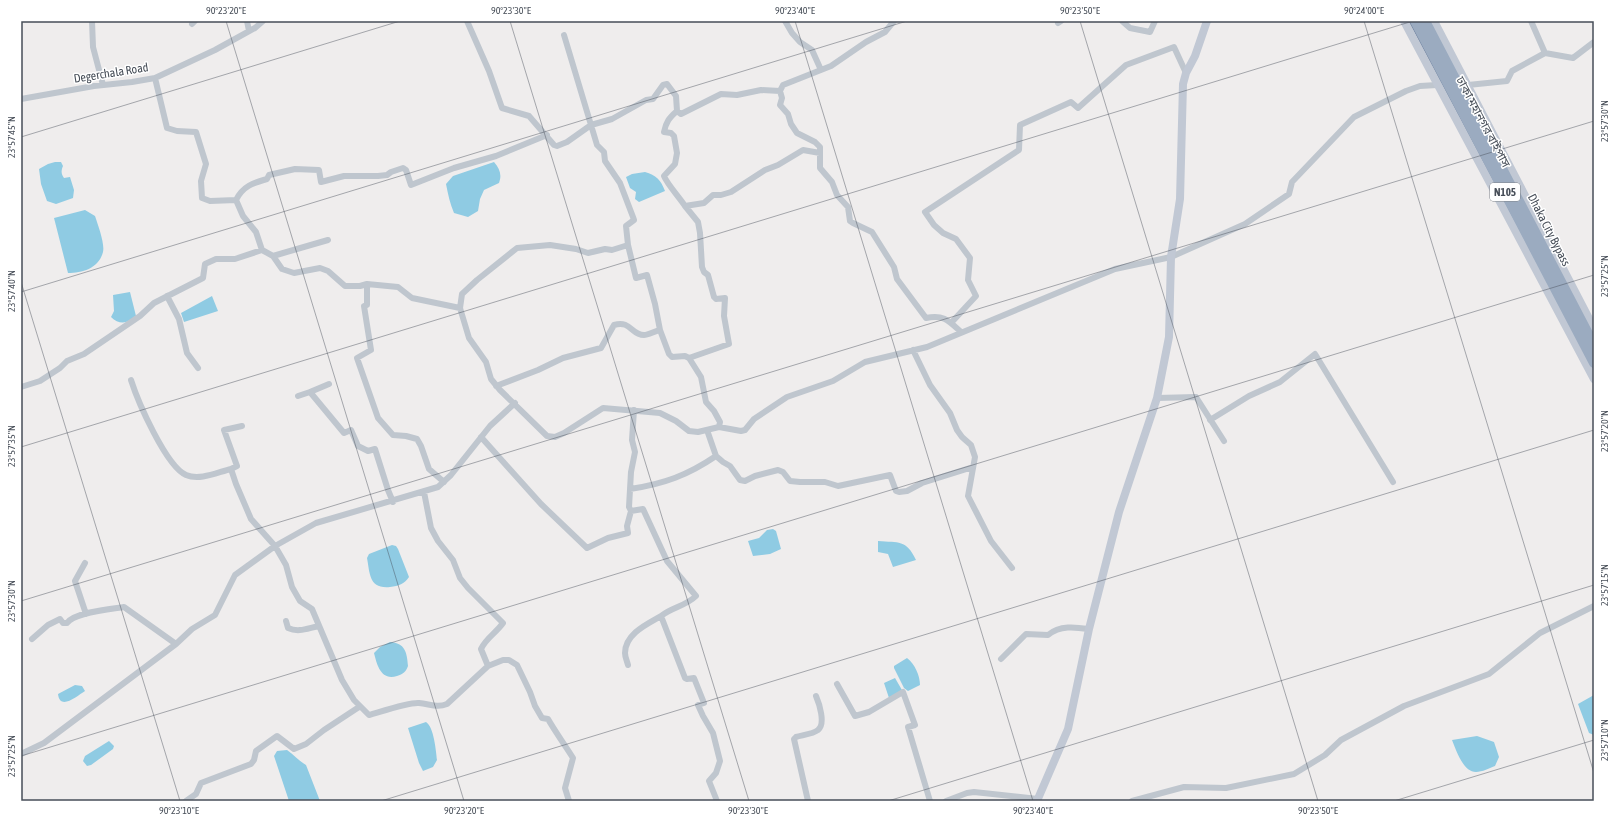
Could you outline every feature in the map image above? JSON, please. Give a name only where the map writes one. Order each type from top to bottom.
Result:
[{"type":"highway","name":"ঢাকা মহানগর বাইপাস","points":[[1415,21],[1594,363]]},
{"type":"highway","name":"Dhaka City Bypass","points":[[1425,21],[1594,345]]},
{"type":"main road","points":[[1038,800],[1068,729],[1089,629],[1118,512],[1157,398],[1169,337],[1171,257],[1180,199],[1183,84],[1186,73],[1195,56],[1207,21]]},
{"type":"main road","points":[[1404,21],[1437,86],[1514,227],[1594,379]]},
{"type":"main road","points":[[1434,21],[1591,314],[1594,328]]},
{"type":"street","points":[[92,21],[93,47],[102,85]]},
{"type":"street","points":[[247,21],[249,31]]},
{"type":"street","name":"Degerchala Road","points":[[21,99],[102,85],[155,78],[214,50],[249,31],[263,21]]},
{"type":"street","points":[[467,21],[489,71],[502,108],[529,116],[554,145],[558,146],[567,142],[591,125],[612,119],[646,100],[653,98],[663,85],[667,84],[676,96],[677,111]]},
{"type":"street","points":[[785,21],[792,33],[800,42],[812,50],[821,70]]},
{"type":"street","points":[[894,21],[885,32],[866,42],[831,66],[783,85],[780,91],[782,98],[780,105],[788,114],[794,129],[802,136],[815,142],[820,147],[820,168],[832,182],[837,195],[848,207],[850,221],[872,232],[894,267],[897,279],[926,318],[940,316],[961,332]]},
{"type":"street","points":[[1122,21],[1130,28],[1150,32],[1155,21]]},
{"type":"street","points":[[1531,21],[1545,53]]},
{"type":"street","points":[[564,35],[597,145],[604,152],[605,161],[620,183],[634,220],[626,226],[628,245],[636,278],[647,275],[665,347],[672,358],[685,356],[689,358],[729,344],[724,316],[725,298],[716,299],[714,297],[708,275],[704,272],[702,267],[698,222],[685,206],[675,190],[666,181],[664,176],[675,164],[677,152],[674,136],[671,133],[664,132],[665,126],[667,120],[677,111]]},
{"type":"street","points":[[1468,85],[1507,81],[1512,71],[1545,53],[1572,58],[1594,42]]},
{"type":"street","points":[[951,323],[976,296],[968,280],[970,258],[956,239],[943,234],[934,225],[925,212],[1019,150],[1020,125],[1072,102],[1078,108],[1126,66],[1174,46],[1186,73]]},
{"type":"street","points":[[155,78],[167,128],[177,131],[196,132],[206,164],[201,181],[202,198],[210,201],[236,200]]},
{"type":"street","points":[[628,245],[612,250],[605,249],[588,253],[576,249],[550,245],[518,248],[477,280],[462,294],[460,308],[469,338],[482,354],[496,386],[547,436],[555,437],[564,433],[603,408],[660,413],[676,421],[689,431],[698,432],[719,427],[741,431],[745,430],[754,419],[787,397],[833,381],[865,362],[927,347],[1115,269],[1171,257],[1245,224],[1289,194],[1292,182],[1354,117],[1406,91],[1420,86],[1437,86]]},
{"type":"street","points":[[677,111],[681,114],[721,94],[737,95],[761,90],[780,91]]},
{"type":"street","points":[[460,308],[412,298],[398,287],[367,284],[360,286],[345,286],[328,271],[320,268],[294,273],[282,269],[273,256],[262,250],[256,232],[243,216],[236,200],[240,191],[251,184],[267,179],[269,175],[295,169],[319,170],[321,182],[344,176],[387,175],[403,168],[406,170],[412,185],[433,178],[454,168],[496,156],[547,136]]},
{"type":"street","points":[[685,206],[704,203],[713,195],[721,195],[731,192],[765,170],[778,165],[803,150],[820,153]]},
{"type":"street","points":[[273,256],[328,240]]},
{"type":"street","points":[[21,387],[40,380],[60,368],[67,361],[84,354],[140,316],[154,303],[203,278],[205,264],[216,259],[235,259],[262,250]]},
{"type":"street","points":[[367,284],[367,305],[364,306],[371,350],[357,358],[378,418],[393,435],[417,439],[429,469],[444,482]]},
{"type":"street","points":[[167,296],[179,319],[187,353],[198,368]]},
{"type":"street","points":[[496,386],[538,370],[563,358],[601,348],[614,325],[621,323],[627,325],[639,334],[645,336],[660,330]]},
{"type":"street","points":[[913,350],[930,385],[950,413],[957,430],[971,445],[974,457],[968,496],[991,540],[1012,568]]},
{"type":"street","points":[[1210,420],[1249,396],[1280,382],[1315,354],[1393,482]]},
{"type":"street","points":[[689,358],[701,376],[706,402],[714,411],[720,422],[719,427]]},
{"type":"street","points":[[131,380],[145,417],[158,440],[180,471],[187,476],[202,477],[238,466],[224,430],[242,426]]},
{"type":"street","points":[[298,396],[329,384]]},
{"type":"street","points":[[310,392],[344,433],[351,430],[358,446],[368,451],[375,449],[393,502]]},
{"type":"street","points":[[1157,398],[1196,397],[1224,441]]},
{"type":"street","points":[[21,754],[44,743],[176,644],[192,629],[214,614],[235,575],[275,546],[316,523],[393,502],[438,487],[444,482],[490,426],[515,404]]},
{"type":"street","points":[[481,437],[541,504],[587,548],[608,538],[628,533],[627,526],[632,511],[630,507],[631,472],[635,452],[632,440],[634,410]]},
{"type":"street","points":[[706,430],[716,456],[730,466],[740,480],[745,481],[755,476],[778,470],[782,472],[790,481],[825,482],[838,486],[890,475],[896,491],[899,492],[907,491],[922,483],[973,467]]},
{"type":"street","points":[[630,489],[660,484],[698,468],[716,456]]},
{"type":"street","points":[[231,469],[251,519],[275,546],[286,565],[292,587],[300,601],[312,609],[336,666],[359,707],[369,715],[418,703],[436,707],[441,706],[447,704],[488,666],[503,660],[509,660],[517,665],[535,706],[542,718],[548,719],[573,758],[565,788],[569,801]]},
{"type":"street","points":[[424,492],[431,528],[438,541],[453,560],[460,578],[503,623],[498,630],[485,641],[481,649],[488,666]]},
{"type":"street","points":[[628,665],[625,654],[626,644],[632,636],[667,612],[691,601],[696,596],[667,561],[642,509],[632,511]]},
{"type":"street","points":[[85,563],[75,581],[86,614]]},
{"type":"street","points":[[1132,801],[1184,787],[1226,788],[1294,774],[1325,755],[1341,740],[1404,706],[1489,674],[1540,633],[1594,606]]},
{"type":"street","points":[[32,638],[48,625],[60,619],[63,623],[67,623],[70,619],[86,614],[124,607],[176,644]]},
{"type":"street","points":[[661,616],[685,678],[694,678],[704,703],[698,705],[713,733],[720,763],[716,773],[709,781],[717,801]]},
{"type":"street","points":[[286,621],[288,628],[292,630],[299,631],[319,626]]},
{"type":"street","points":[[1001,659],[1026,634],[1048,635],[1051,632],[1073,627],[1089,629]]},
{"type":"street","points":[[837,684],[855,716],[869,712],[903,692],[915,725],[908,727],[930,801]]},
{"type":"street","points":[[808,801],[794,739],[796,737],[815,732],[822,726],[821,708],[816,696]]},
{"type":"street","points":[[186,801],[196,794],[201,783],[251,764],[254,760],[256,752],[277,736],[294,749],[306,744],[359,707]]},
{"type":"street","points":[[946,801],[974,792],[1038,800]]},
{"type":"water","points":[[55,162],[61,162],[63,166],[62,175],[64,178],[70,177],[74,190],[73,198],[56,204],[47,201],[41,184],[39,169]]},
{"type":"water","points":[[494,162],[500,172],[499,183],[484,190],[480,199],[478,211],[468,217],[454,213],[446,184],[453,176]]},
{"type":"water","points":[[645,172],[658,178],[665,191],[639,202],[635,199],[636,192],[630,188],[626,177],[632,174]]},
{"type":"water","points":[[85,210],[95,216],[102,239],[103,252],[98,262],[94,266],[85,271],[68,273],[54,218]]},
{"type":"water","points":[[130,292],[136,316],[127,322],[114,320],[111,317],[114,311],[113,295]]},
{"type":"water","points":[[212,296],[218,311],[184,322],[181,313]]},
{"type":"water","points":[[773,529],[776,531],[781,549],[770,554],[753,556],[748,541],[759,538],[767,530]]},
{"type":"water","points":[[878,541],[897,542],[905,545],[909,548],[916,560],[893,567],[888,554],[878,552]]},
{"type":"water","points":[[392,545],[396,546],[398,549],[409,577],[403,583],[396,586],[378,586],[374,583],[370,575],[367,558],[369,554]]},
{"type":"water","points":[[390,642],[402,646],[407,656],[408,666],[403,674],[392,677],[383,674],[378,667],[374,653],[380,647]]},
{"type":"water","points":[[907,658],[916,670],[920,685],[908,691],[904,688],[894,668],[894,666]]},
{"type":"water","points":[[895,678],[902,690],[889,698],[884,683]]},
{"type":"water","points":[[75,685],[82,686],[85,691],[69,701],[65,702],[59,699],[58,694]]},
{"type":"water","points":[[1594,695],[1594,735],[1589,733],[1578,704]]},
{"type":"water","points":[[426,722],[433,734],[437,760],[433,767],[423,771],[408,728]]},
{"type":"water","points":[[1477,736],[1494,742],[1499,757],[1495,766],[1476,772],[1471,771],[1464,765],[1452,740]]},
{"type":"water","points":[[109,741],[114,746],[113,749],[91,765],[87,766],[83,761],[85,756]]},
{"type":"water","points":[[287,750],[306,765],[320,801],[289,801],[274,756],[277,751]]}]
